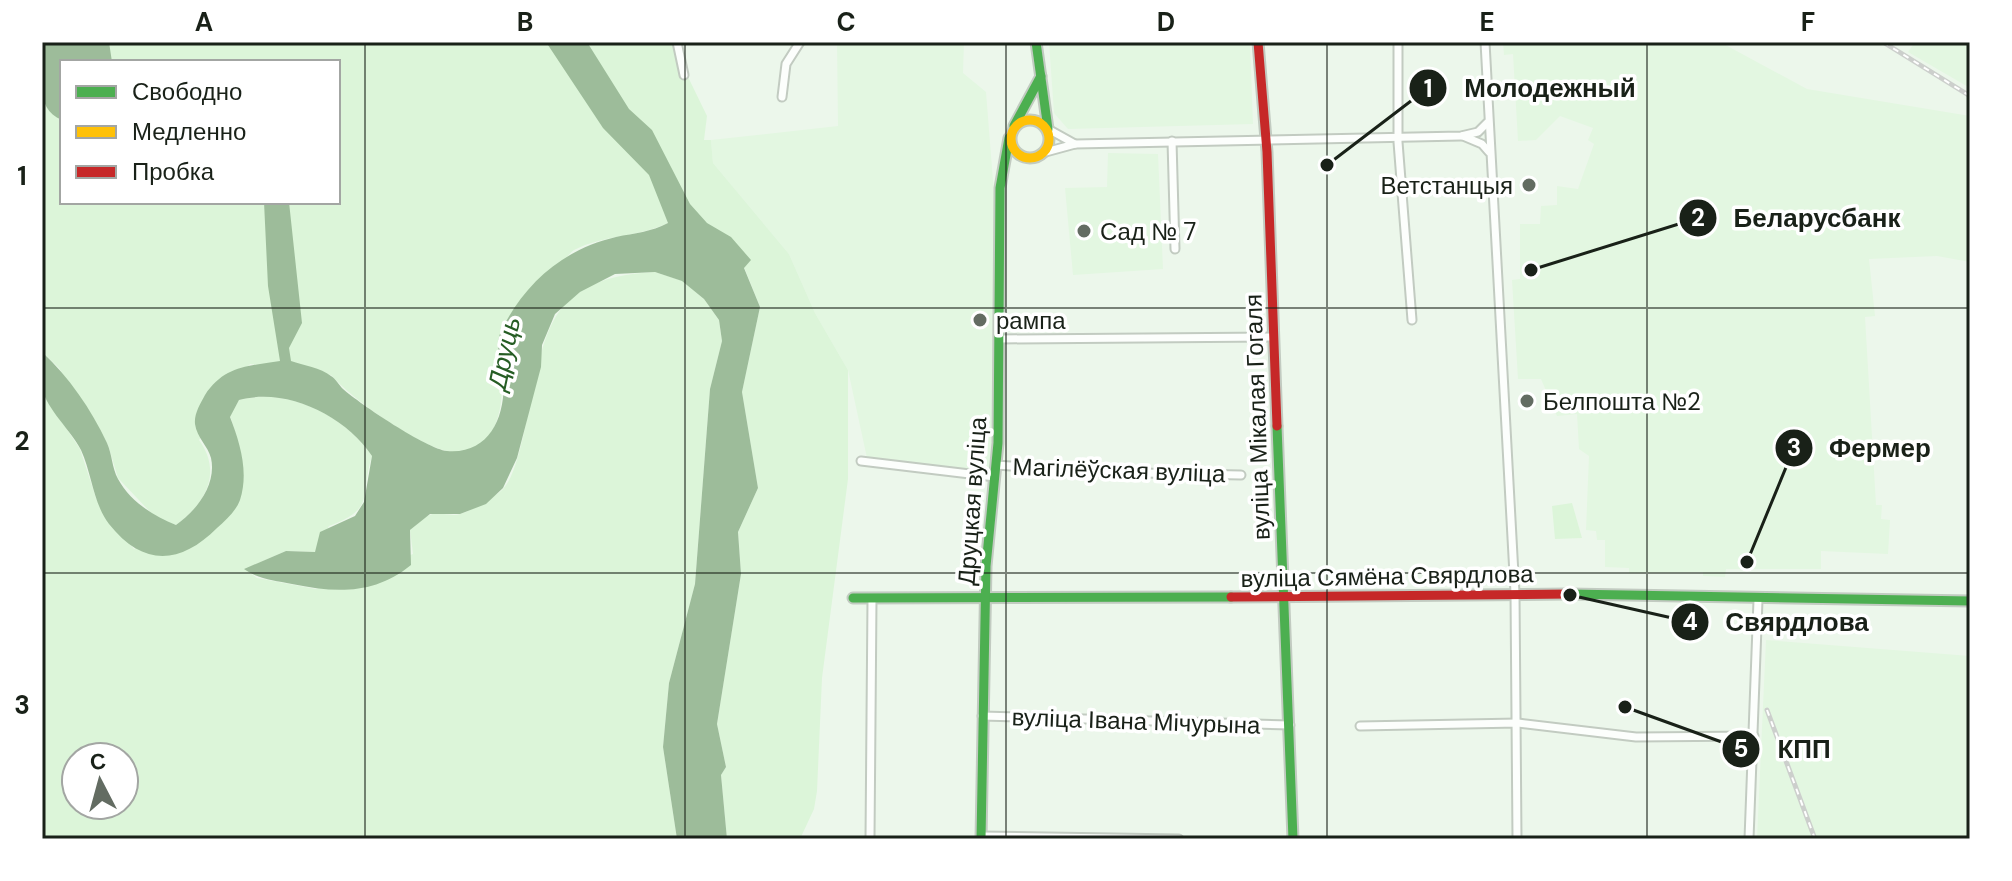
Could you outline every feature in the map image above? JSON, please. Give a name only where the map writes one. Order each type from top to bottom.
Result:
[{"type":"street","points":[[677,42],[684,75]]},
{"type":"street","points":[[782,97],[786,64],[800,42]]},
{"type":"street","points":[[1036,42],[1050,141],[1042,153]]},
{"type":"street","name":"вуліца Мікалая Гогаля","points":[[1258,42],[1266,139],[1293,839]]},
{"type":"street","points":[[1398,42],[1399,137],[1412,320]]},
{"type":"street","points":[[1485,42],[1515,593],[1517,839]]},
{"type":"street","name":"Друцкая вуліца","points":[[981,838],[985,600],[996,465],[1000,339],[1001,166],[1010,134],[1041,76]]},
{"type":"street","points":[[1001,166],[1075,144],[1461,136],[1487,126],[1489,113]]},
{"type":"street","points":[[1027,158],[1015,154],[1010,134],[1028,121],[1075,144]]},
{"type":"street","points":[[1461,136],[1482,144],[1490,154]]},
{"type":"street","points":[[1172,141],[1175,249]]},
{"type":"street","points":[[1000,339],[1274,337]]},
{"type":"street","name":"Магілёўская вуліца","points":[[861,461],[995,477]]},
{"type":"street","name":"Магілёўская вуліца","points":[[996,465],[1094,472],[1241,475]]},
{"type":"street","name":"вуліца Сямёна Свярдлова","points":[[853,598],[985,600],[1515,593],[1758,600],[1970,601]]},
{"type":"street","points":[[870,839],[872,599]]},
{"type":"street","points":[[1749,839],[1758,600]]},
{"type":"street","name":"вуліца Івана Мічурына","points":[[982,716],[1290,725]]},
{"type":"street","points":[[1360,726],[1518,723],[1636,737],[1754,736]]},
{"type":"street","points":[[981,838],[1179,839]]},
{"type":"shaded area","points":[[42,42],[671,42],[707,116],[704,140],[711,140],[713,163],[789,254],[815,313],[848,370],[848,479],[822,678],[817,791],[814,809],[800,839],[727,839],[721,775],[726,767],[717,724],[741,574],[738,532],[758,488],[742,392],[760,307],[744,267],[668,223],[574,250],[548,281],[497,355],[502,388],[496,422],[489,437],[478,447],[462,452],[443,450],[400,429],[353,396],[331,375],[250,364],[199,440],[210,464],[210,476],[202,498],[176,525],[155,517],[118,478],[108,445],[59,368],[42,352]]},
{"type":"shaded area","points":[[837,42],[964,42],[963,73],[986,92],[995,206],[993,426],[990,468],[984,472],[867,458],[848,370],[815,313],[789,254],[713,163],[711,140],[838,126]]},
{"type":"shaded area","points":[[1049,42],[1250,42],[1253,124],[1068,129],[1054,113]]},
{"type":"shaded area","points":[[1503,42],[1720,42],[1807,89],[1970,116],[1970,262],[1937,256],[1869,259],[1875,316],[1865,317],[1876,505],[1882,505],[1881,519],[1890,520],[1888,554],[1821,551],[1821,569],[1726,569],[1725,577],[1703,576],[1703,572],[1629,573],[1629,568],[1605,567],[1605,540],[1597,540],[1596,531],[1586,530],[1589,456],[1579,449],[1577,414],[1557,416],[1541,379],[1518,379],[1512,280],[1520,279],[1520,224],[1540,224],[1541,206],[1557,205],[1557,186],[1578,189],[1594,144],[1588,140],[1593,128],[1560,116],[1536,140],[1518,141],[1513,54],[1504,55]]},
{"type":"shaded area","points":[[1915,42],[1970,42],[1970,88],[1908,52]]},
{"type":"shaded area","points":[[1108,153],[1158,154],[1163,269],[1073,275],[1065,188],[1107,187]]},
{"type":"shaded area","points":[[655,272],[683,281],[704,299],[719,320],[722,341],[710,389],[695,584],[669,683],[663,747],[677,839],[42,839],[42,391],[80,449],[96,498],[134,549],[239,502],[240,459],[230,416],[239,400],[258,397],[295,401],[331,417],[361,442],[372,456],[364,500],[354,513],[329,526],[315,552],[286,551],[245,569],[257,578],[316,589],[413,554],[410,530],[425,518],[434,514],[456,515],[465,512],[503,489],[518,457],[543,346],[553,322],[567,302],[587,287],[616,277]]},
{"type":"shaded area","points":[[1572,503],[1582,538],[1555,539],[1552,506]]},
{"type":"shaded area","points":[[1766,640],[1970,656],[1970,839],[1757,839]]},
{"type":"water","points":[[42,42],[109,42],[112,60],[60,60],[60,119],[53,115],[43,98]]},
{"type":"water","name":"Друць","points":[[546,42],[587,42],[629,109],[652,130],[690,204],[707,223],[731,237],[751,260],[744,268],[760,307],[742,392],[758,488],[738,532],[741,574],[717,724],[726,767],[721,775],[727,839],[677,839],[663,747],[669,683],[695,584],[710,389],[722,341],[719,320],[704,299],[682,281],[655,272],[615,274],[580,292],[555,314],[542,345],[541,367],[517,458],[503,488],[486,504],[460,514],[430,514],[410,530],[411,565],[369,587],[339,590],[308,587],[261,578],[244,569],[286,551],[315,552],[320,532],[355,516],[364,502],[372,456],[361,442],[331,417],[295,401],[257,397],[239,400],[230,417],[243,468],[243,489],[238,504],[227,519],[203,540],[189,549],[162,556],[135,548],[109,524],[99,507],[81,450],[49,404],[42,388],[42,352],[79,394],[94,418],[123,487],[143,507],[176,525],[197,505],[211,478],[211,458],[195,424],[196,413],[205,395],[212,385],[229,373],[247,366],[280,361],[268,286],[264,204],[289,204],[302,323],[289,348],[291,361],[327,373],[364,405],[425,443],[447,451],[475,446],[493,429],[502,404],[504,390],[499,335],[535,282],[563,259],[597,242],[668,223],[649,175],[603,128]]},
{"type":"railway","points":[[1883,42],[1970,96]]},
{"type":"railway","points":[[1767,710],[1815,839]]},
{"type":"traffic: fast","points":[[1036,42],[1048,129]]},
{"type":"traffic: fast","points":[[1014,126],[1041,76]]},
{"type":"traffic: fast","points":[[981,839],[986,566],[998,443],[1000,188],[1009,138]]},
{"type":"traffic: fast","points":[[1277,426],[1293,839]]},
{"type":"traffic: fast","points":[[1569,594],[1970,601]]},
{"type":"traffic: fast","points":[[853,598],[1231,597]]},
{"type":"traffic: slow","points":[[1030,120],[1044,125],[1049,139],[1044,153],[1030,158],[1016,153],[1011,139],[1016,125],[1030,120]]},
{"type":"traffic: jam","points":[[1258,42],[1267,152],[1277,426]]},
{"type":"traffic: jam","points":[[1231,597],[1569,594]]},
{"type":"place","name":"Молодежный","points":[[1327,165]]},
{"type":"place","name":"Ветстанцыя","points":[[1529,185]]},
{"type":"place","name":"Сад № 7","points":[[1084,231]]},
{"type":"place","name":"Беларусбанк","points":[[1531,270]]},
{"type":"place","name":"рампа","points":[[980,320]]},
{"type":"place","name":"Белпошта №2","points":[[1527,401]]},
{"type":"place","name":"Фермер","points":[[1747,562]]},
{"type":"place","name":"Свярдлова","points":[[1570,595]]},
{"type":"place","name":"КПП","points":[[1625,707]]}]
